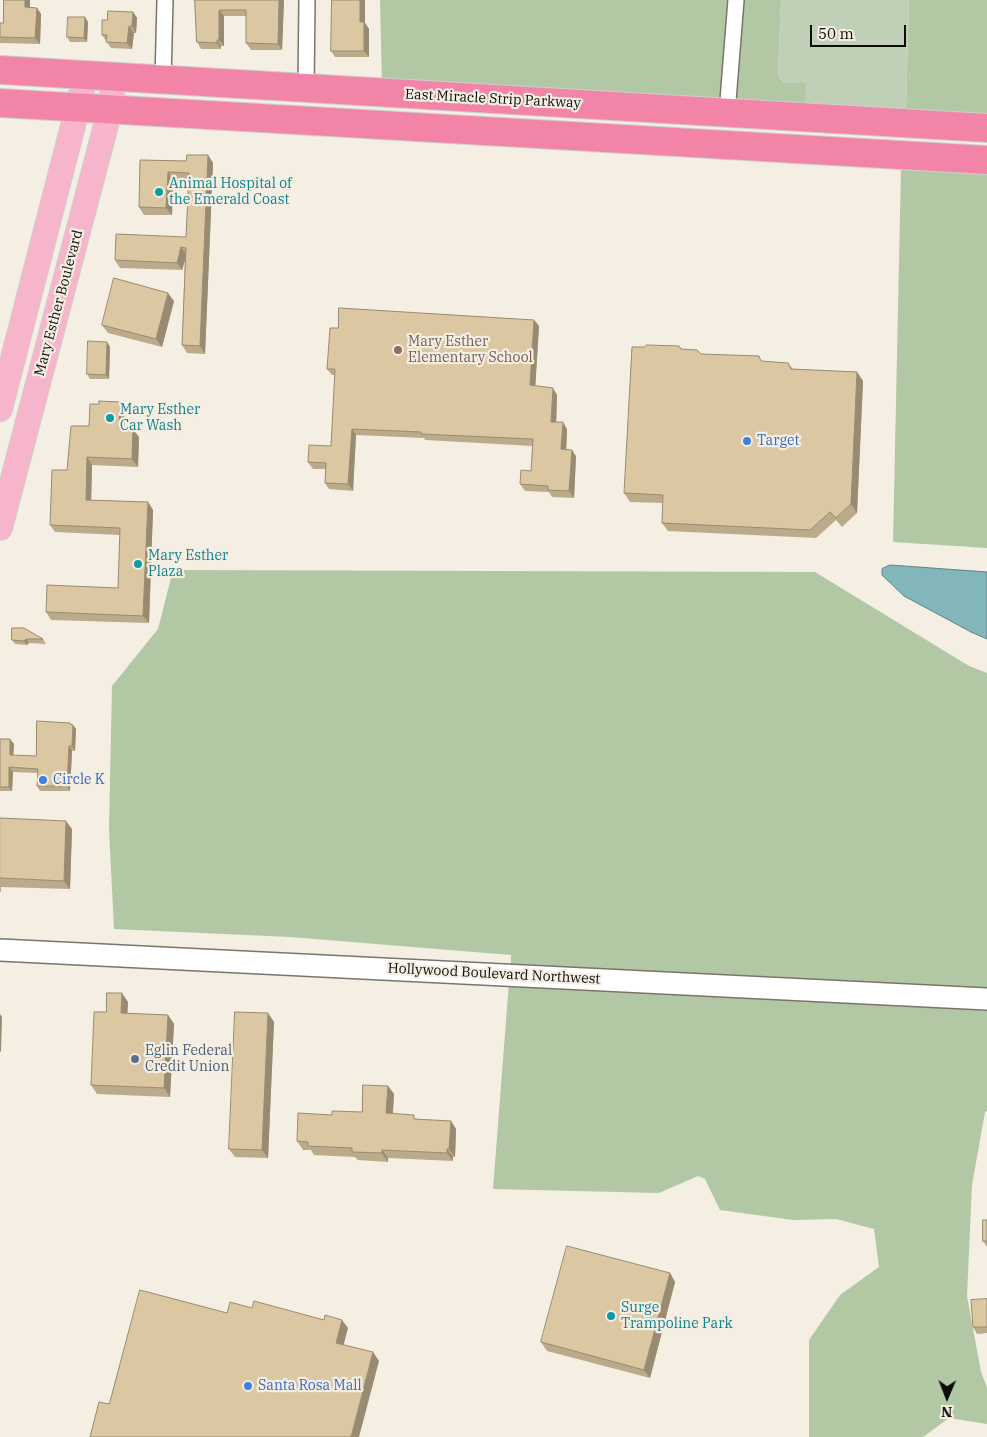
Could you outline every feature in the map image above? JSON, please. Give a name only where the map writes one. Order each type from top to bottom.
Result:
[{"type":"highway","name":"East Miracle Strip Parkway","points":[[0,70],[987,128]]},
{"type":"highway","points":[[0,103],[987,160]]},
{"type":"main road","points":[[0,409],[86,75]]},
{"type":"main road","name":"Mary Esther Boulevard","points":[[0,528],[110,110],[114,77]]},
{"type":"street","points":[[163,80],[165,0]]},
{"type":"street","points":[[306,89],[307,0]]},
{"type":"street","points":[[727,113],[736,0]]},
{"type":"street","name":"Hollywood Boulevard Northwest","points":[[0,950],[987,999]]},
{"type":"green space","points":[[380,0],[730,0],[722,103],[382,86]]},
{"type":"green space","points":[[743,0],[781,0],[778,76],[784,83],[806,83],[805,106],[735,103]]},
{"type":"green space","points":[[781,0],[909,0],[906,111],[805,106],[778,76]]},
{"type":"green space","points":[[909,0],[987,0],[987,116],[906,111]]},
{"type":"green space","points":[[901,168],[987,173],[987,548],[893,542]]},
{"type":"green space","points":[[173,570],[815,572],[969,666],[987,673],[987,991],[511,967],[511,955],[290,937],[114,929],[109,829],[112,686],[158,629]]},
{"type":"green space","points":[[509,982],[987,1006],[987,1111],[985,1112],[972,1185],[967,1296],[981,1372],[987,1387],[987,1424],[949,1418],[923,1437],[809,1437],[809,1340],[840,1295],[879,1267],[874,1229],[836,1219],[793,1220],[720,1210],[705,1179],[698,1176],[659,1193],[493,1189]]},
{"type":"water","points":[[890,565],[987,572],[987,639],[904,596],[882,575],[882,569]]},
{"type":"building","points":[[4,0],[25,0],[25,7],[37,8],[35,38],[0,37],[0,23],[3,23]]},
{"type":"building","points":[[195,0],[279,0],[278,44],[246,43],[246,10],[219,10],[219,40],[217,40],[217,43],[197,42]]},
{"type":"building","points":[[332,0],[360,0],[360,22],[364,22],[364,51],[331,51]]},
{"type":"building","points":[[108,11],[133,12],[132,26],[129,26],[127,43],[106,42],[107,35],[102,35],[102,20],[107,20]]},
{"type":"building","points":[[68,17],[85,17],[84,38],[67,37]]},
{"type":"building","points":[[187,155],[208,155],[200,346],[182,345],[186,248],[181,247],[177,263],[115,260],[116,234],[186,237],[189,173],[168,172],[166,208],[139,207],[140,160],[186,161]]},
{"type":"building","points":[[114,278],[168,293],[156,339],[102,325]]},
{"type":"building","points":[[339,308],[534,320],[530,385],[553,388],[551,422],[563,422],[561,449],[572,450],[569,491],[548,490],[548,486],[520,484],[521,470],[531,471],[533,439],[352,429],[348,484],[325,483],[326,463],[308,462],[309,445],[331,446],[335,369],[327,369],[330,328],[338,328]]},
{"type":"building","points":[[88,341],[107,342],[106,375],[87,374]]},
{"type":"building","name":"Target","points":[[647,345],[679,346],[681,349],[697,350],[701,354],[759,356],[761,361],[788,363],[791,369],[857,372],[851,504],[836,518],[830,512],[810,530],[662,523],[663,495],[624,493],[632,347],[644,347]]},
{"type":"building","points":[[99,401],[120,402],[119,429],[133,429],[132,459],[87,457],[86,500],[148,502],[143,616],[46,612],[47,585],[118,588],[120,528],[50,525],[52,470],[67,470],[71,426],[89,426],[90,404],[99,404]]},
{"type":"building","points":[[12,628],[24,628],[43,639],[12,640]]},
{"type":"building","points":[[37,721],[70,723],[73,725],[72,746],[69,746],[67,786],[37,786],[38,769],[9,767],[9,787],[0,787],[0,739],[10,739],[10,755],[36,756]]},
{"type":"building","points":[[0,818],[66,821],[64,881],[0,878]]},
{"type":"building","name":"Eglin Federal Credit Union","points":[[107,993],[122,993],[121,1013],[168,1015],[164,1088],[91,1085],[94,1012],[106,1012]]},
{"type":"building","points":[[235,1012],[268,1013],[262,1150],[229,1149]]},
{"type":"building","points":[[363,1085],[388,1086],[386,1113],[414,1115],[414,1119],[451,1121],[447,1153],[382,1150],[382,1153],[352,1152],[352,1148],[308,1146],[308,1142],[297,1141],[298,1113],[332,1115],[332,1111],[362,1112]]},
{"type":"building","points":[[983,1220],[987,1220],[987,1241],[983,1241]]},
{"type":"building","name":"Surge Trampoline Park","points":[[567,1246],[670,1273],[644,1370],[541,1342]]},
{"type":"building","name":"Santa Rosa Mall","points":[[140,1290],[227,1313],[230,1302],[252,1308],[254,1301],[324,1320],[325,1315],[342,1320],[336,1343],[373,1352],[351,1437],[90,1437],[99,1402],[109,1404]]},
{"type":"building","points":[[987,1299],[987,1327],[973,1327],[971,1300]]},
{"type":"place","name":"Animal Hospital of the Emerald Coast","points":[[159,192]]},
{"type":"place","name":"Mary Esther Elementary School","points":[[398,350]]},
{"type":"place","name":"Mary Esther Car Wash","points":[[110,418]]},
{"type":"place","name":"Target","points":[[747,441]]},
{"type":"place","name":"Mary Esther Plaza","points":[[138,564]]},
{"type":"place","name":"Circle K","points":[[43,780]]},
{"type":"place","name":"Eglin Federal Credit Union","points":[[135,1059]]},
{"type":"place","name":"Surge Trampoline Park","points":[[611,1316]]},
{"type":"place","name":"Santa Rosa Mall","points":[[248,1386]]}]
